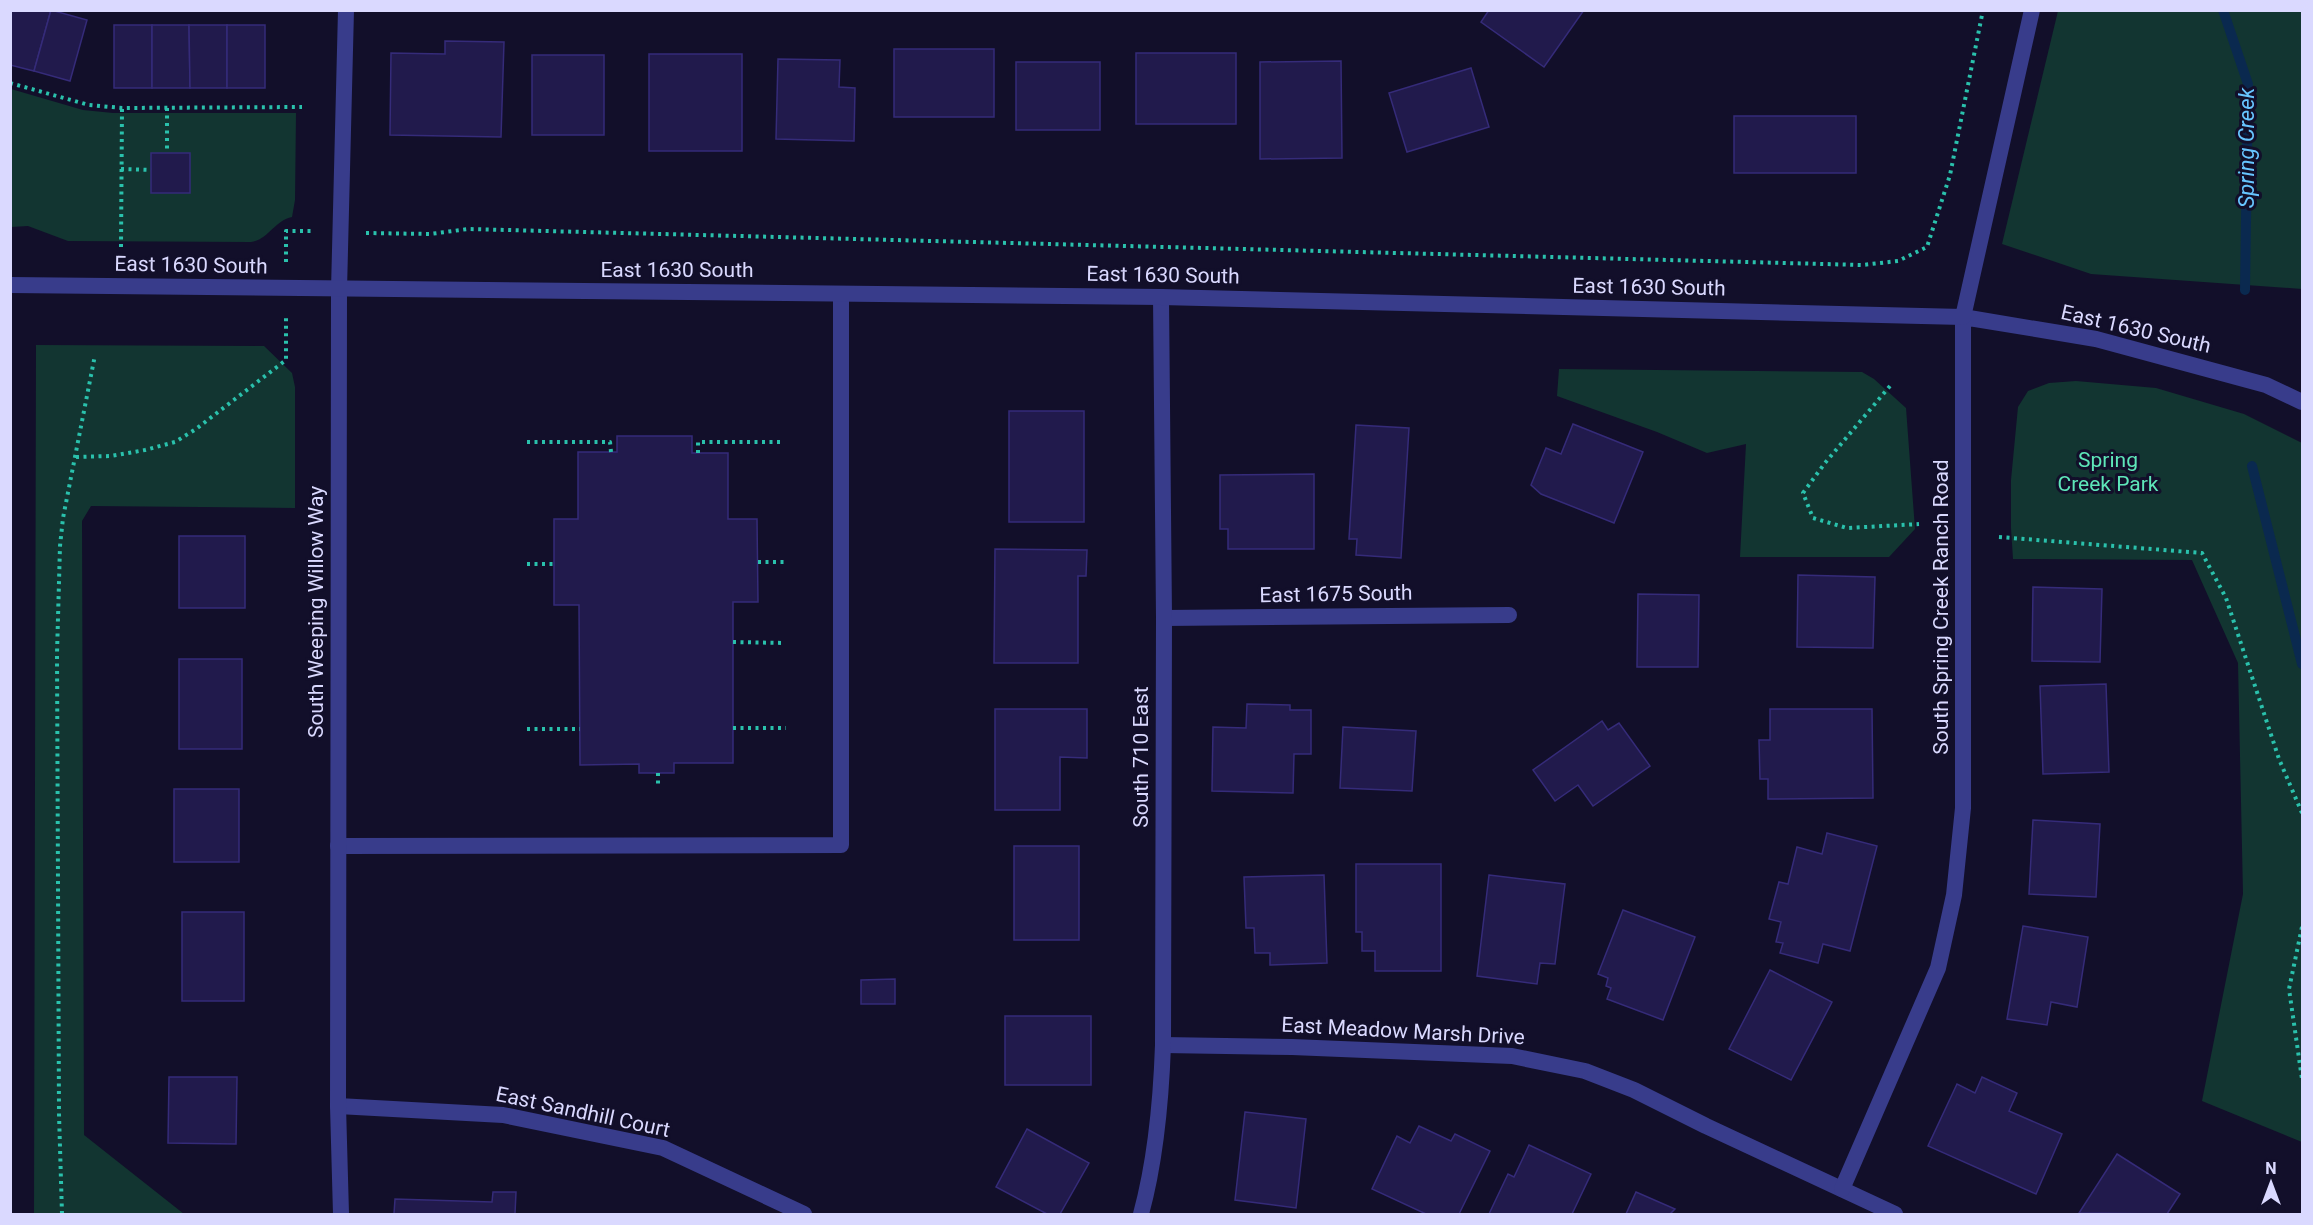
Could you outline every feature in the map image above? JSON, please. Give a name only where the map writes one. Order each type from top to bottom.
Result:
[{"type":"street","name":"South Weeping Willow Way","points":[[341,1215],[338,1106],[339,290],[346,10]]},
{"type":"street","name":"South Spring Creek Ranch Road","points":[[1842,1189],[1938,968],[1954,895],[1963,808],[1963,317],[2032,10]]},
{"type":"street","name":"East 1630 South","points":[[10,285],[1161,297],[1963,317],[2096,339],[2266,385],[2302,402]]},
{"type":"street","points":[[338,846],[841,845],[841,294]]},
{"type":"street","name":"South 710 East","points":[[1141,1215],[1149,1185],[1161,1107],[1163,1045],[1164,618],[1161,297]]},
{"type":"street","name":"East 1675 South","points":[[1164,618],[1509,615]]},
{"type":"street","name":"East Meadow Marsh Drive","points":[[1163,1045],[1304,1047],[1479,1054],[1512,1056],[1575,1069],[1634,1090],[1895,1215]]},
{"type":"street","name":"East Sandhill Court","points":[[338,1106],[503,1115],[663,1148],[804,1215]]},
{"type":"path","points":[[387,233],[430,234],[468,229],[1862,265],[1898,261],[1928,247],[1950,175],[1983,10]]},
{"type":"path","points":[[10,83],[89,105],[122,108],[302,107]]},
{"type":"path","points":[[121,247],[122,108]]},
{"type":"path","points":[[167,108],[167,153]]},
{"type":"path","points":[[121,169],[151,170]]},
{"type":"path","points":[[62,1215],[59,1103],[57,654],[60,546],[63,518],[95,355]]},
{"type":"path","points":[[76,457],[111,456],[175,442],[196,429],[286,360]]},
{"type":"path","points":[[1890,386],[1803,493],[1813,518],[1846,528],[1919,524]]},
{"type":"path","points":[[527,442],[610,442],[611,452]]},
{"type":"path","points":[[698,453],[698,442],[784,442]]},
{"type":"path","points":[[1999,537],[2202,553],[2226,598],[2279,759],[2302,813]]},
{"type":"path","points":[[758,562],[785,562]]},
{"type":"path","points":[[527,564],[554,564]]},
{"type":"path","points":[[732,642],[785,643]]},
{"type":"path","points":[[733,728],[786,728]]},
{"type":"path","points":[[527,729],[580,729]]},
{"type":"path","points":[[658,773],[658,788]]},
{"type":"path","points":[[2302,927],[2289,989],[2302,1079]]},
{"type":"green space","points":[[2058,11],[2302,11],[2302,289],[2091,274],[2002,244]]},
{"type":"green space","points":[[11,89],[83,110],[113,113],[296,113],[295,200],[292,217],[281,222],[262,238],[251,242],[68,241],[28,226],[11,227]]},
{"type":"green space","points":[[36,345],[264,346],[292,373],[295,387],[295,508],[91,506],[82,521],[84,1135],[184,1214],[34,1214]]},
{"type":"green space","points":[[1559,369],[1862,372],[1874,379],[1906,408],[1915,529],[1889,557],[1740,557],[1746,444],[1707,453],[1657,432],[1557,396]]},
{"type":"green space","name":"Spring Creek Park","points":[[2076,381],[2156,388],[2244,414],[2302,443],[2302,1142],[2202,1101],[2243,894],[2238,663],[2192,560],[2013,559],[2011,480],[2018,407],[2028,391],[2049,383]]},
{"type":"building","points":[[11,10],[51,10],[34,71],[10,65]]},
{"type":"building","points":[[51,10],[87,20],[70,81],[34,71]]},
{"type":"building","points":[[1489,10],[1584,10],[1544,67],[1481,22]]},
{"type":"building","points":[[114,25],[152,25],[152,88],[114,88]]},
{"type":"building","points":[[152,25],[189,25],[190,88],[152,88]]},
{"type":"building","points":[[189,25],[227,25],[227,88],[190,88]]},
{"type":"building","points":[[227,25],[265,25],[265,88],[227,88]]},
{"type":"building","points":[[445,41],[504,42],[501,137],[390,135],[391,53],[445,54]]},
{"type":"building","points":[[894,49],[994,49],[994,117],[894,117]]},
{"type":"building","points":[[1136,53],[1236,53],[1236,124],[1136,124]]},
{"type":"building","points":[[649,54],[742,54],[742,151],[649,151]]},
{"type":"building","points":[[532,55],[604,55],[604,135],[532,135]]},
{"type":"building","points":[[778,59],[840,60],[839,87],[855,88],[854,141],[776,139]]},
{"type":"building","points":[[1341,61],[1342,158],[1260,159],[1260,62]]},
{"type":"building","points":[[1016,62],[1100,62],[1100,130],[1016,130]]},
{"type":"building","points":[[1471,68],[1489,127],[1407,152],[1389,93]]},
{"type":"building","points":[[1734,116],[1856,116],[1856,173],[1734,173]]},
{"type":"building","points":[[151,153],[190,153],[190,193],[151,193]]},
{"type":"building","points":[[1009,411],[1084,411],[1084,522],[1009,522]]},
{"type":"building","points":[[1573,424],[1643,452],[1614,523],[1541,494],[1531,485],[1546,448],[1561,454]]},
{"type":"building","points":[[1356,425],[1409,428],[1401,558],[1356,555],[1357,539],[1349,539]]},
{"type":"building","points":[[617,436],[692,436],[692,453],[728,453],[728,519],[757,519],[758,602],[733,602],[733,763],[674,763],[674,773],[639,773],[639,764],[580,765],[579,605],[554,605],[554,519],[578,519],[578,452],[617,452]]},
{"type":"building","points":[[1314,474],[1314,549],[1228,549],[1228,529],[1220,529],[1220,475]]},
{"type":"building","points":[[179,536],[245,536],[245,608],[179,608]]},
{"type":"building","points":[[995,549],[1087,550],[1086,576],[1078,576],[1078,663],[994,663]]},
{"type":"building","points":[[1798,575],[1875,577],[1873,648],[1797,647]]},
{"type":"building","points":[[2033,587],[2102,589],[2100,662],[2032,661]]},
{"type":"building","points":[[1638,594],[1699,595],[1698,667],[1637,667]]},
{"type":"building","points":[[179,659],[242,659],[242,749],[179,749]]},
{"type":"building","points":[[2106,684],[2109,772],[2043,774],[2040,686]]},
{"type":"building","points":[[1247,704],[1290,705],[1290,710],[1311,710],[1311,754],[1294,754],[1293,793],[1212,791],[1213,727],[1246,728]]},
{"type":"building","points":[[995,709],[1087,709],[1087,758],[1060,757],[1060,810],[995,810]]},
{"type":"building","points":[[1770,709],[1872,709],[1873,798],[1768,799],[1768,779],[1760,779],[1759,740],[1770,740]]},
{"type":"building","points":[[1602,721],[1608,730],[1619,723],[1650,766],[1593,806],[1578,785],[1555,801],[1533,770]]},
{"type":"building","points":[[1343,727],[1416,731],[1412,791],[1340,788]]},
{"type":"building","points":[[174,789],[239,789],[239,862],[174,862]]},
{"type":"building","points":[[2033,820],[2100,824],[2096,897],[2029,894]]},
{"type":"building","points":[[1827,833],[1877,846],[1850,951],[1823,944],[1818,963],[1780,953],[1783,943],[1776,942],[1781,922],[1769,919],[1779,882],[1788,884],[1797,847],[1822,854]]},
{"type":"building","points":[[1014,846],[1079,846],[1079,940],[1014,940]]},
{"type":"building","points":[[1356,864],[1441,864],[1441,971],[1375,971],[1375,951],[1362,951],[1362,932],[1356,932]]},
{"type":"building","points":[[1324,875],[1327,963],[1270,965],[1270,953],[1255,953],[1254,928],[1246,928],[1244,877]]},
{"type":"building","points":[[1489,875],[1565,884],[1555,964],[1540,963],[1537,984],[1477,976]]},
{"type":"building","points":[[1623,910],[1695,937],[1663,1020],[1607,999],[1611,988],[1606,986],[1608,978],[1598,974]]},
{"type":"building","points":[[182,912],[244,912],[244,1001],[182,1001]]},
{"type":"building","points":[[2023,926],[2088,937],[2077,1007],[2051,1002],[2047,1025],[2007,1019]]},
{"type":"building","points":[[1770,970],[1832,1002],[1791,1080],[1729,1049]]},
{"type":"building","points":[[895,979],[895,1004],[861,1004],[861,980]]},
{"type":"building","points":[[1005,1016],[1091,1016],[1091,1085],[1005,1085]]},
{"type":"building","points":[[169,1077],[237,1077],[236,1144],[168,1143]]},
{"type":"building","points":[[1982,1077],[2017,1093],[2009,1111],[2062,1134],[2036,1194],[1928,1146],[1957,1084],[1975,1093]]},
{"type":"building","points":[[1245,1112],[1306,1119],[1296,1208],[1235,1200]]},
{"type":"building","points":[[1419,1126],[1451,1141],[1455,1134],[1490,1151],[1459,1214],[1426,1214],[1372,1189],[1397,1136],[1410,1143]]},
{"type":"building","points":[[1027,1129],[1089,1163],[1060,1214],[1047,1214],[996,1187]]},
{"type":"building","points":[[1529,1145],[1591,1174],[1572,1214],[1489,1214],[1508,1174],[1514,1177]]},
{"type":"building","points":[[2117,1154],[2180,1194],[2167,1214],[2079,1213]]},
{"type":"building","points":[[493,1192],[516,1192],[515,1214],[394,1214],[395,1199],[492,1202]]},
{"type":"building","points":[[1636,1192],[1675,1209],[1670,1214],[1626,1214]]},
{"type":"waterway","name":"Spring Creek","points":[[2223,10],[2248,84],[2245,290]]},
{"type":"waterway","name":"Spring Creek","points":[[2252,466],[2302,664]]}]
